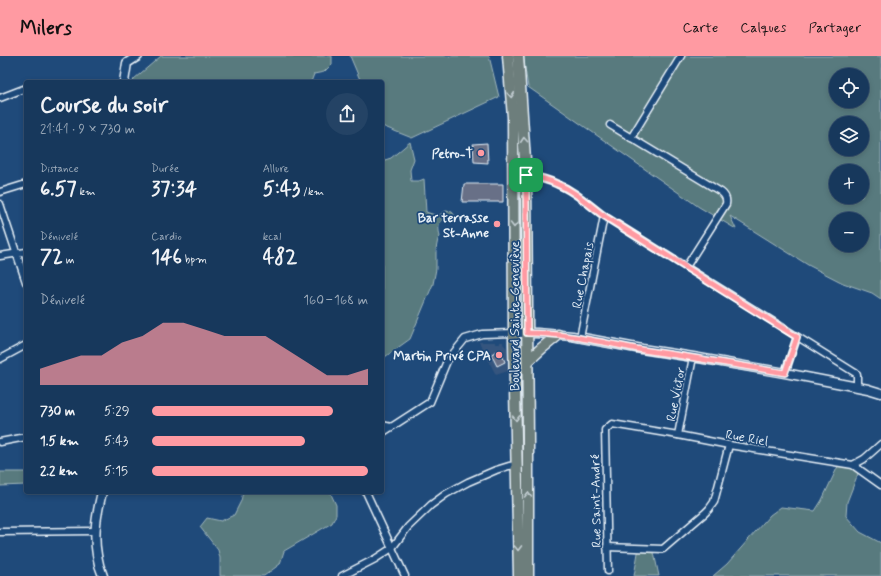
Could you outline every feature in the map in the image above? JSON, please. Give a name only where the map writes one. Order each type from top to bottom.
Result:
[{"type":"main road","name":"Boulevard Sainte-Geneviève","points":[[508,56],[513,117],[514,334],[519,576]]},
{"type":"main road","name":"Boulevard Sainte-Geneviève","points":[[518,56],[526,175],[528,576]]},
{"type":"main road","points":[[528,361],[558,335]]},
{"type":"street","points":[[124,80],[127,59],[138,56]]},
{"type":"street","points":[[631,138],[681,56]]},
{"type":"street","points":[[0,98],[24,89]]},
{"type":"street","points":[[610,126],[722,192],[725,196],[726,204],[686,267]]},
{"type":"street","points":[[526,175],[557,184],[574,193],[604,216],[857,374],[856,387]]},
{"type":"street","points":[[0,192],[24,185]]},
{"type":"street","points":[[0,204],[24,276]]},
{"type":"street","name":"Rue Chapais","points":[[580,338],[604,216]]},
{"type":"street","points":[[0,256],[24,252]]},
{"type":"street","points":[[384,431],[391,426],[401,422],[430,402],[447,361],[466,339],[482,334],[527,333],[580,338],[785,373],[881,393]]},
{"type":"street","points":[[785,373],[797,337]]},
{"type":"street","points":[[0,359],[24,346]]},
{"type":"street","name":"Rue Victor","points":[[678,435],[693,357]]},
{"type":"street","name":"Rue Riel","points":[[605,430],[612,424],[853,466],[881,485]]},
{"type":"street","points":[[384,425],[391,426]]},
{"type":"street","name":"Rue Saint-André","points":[[605,430],[606,547],[608,571]]},
{"type":"street","points":[[0,442],[24,437]]},
{"type":"street","points":[[853,466],[864,459],[881,444]]},
{"type":"street","points":[[606,547],[663,549],[705,513],[714,502],[729,445]]},
{"type":"street","points":[[342,576],[375,559],[392,548],[408,527],[431,505],[446,494],[468,482],[496,470],[516,465]]},
{"type":"street","points":[[102,494],[95,531],[96,555],[103,576]]},
{"type":"street","points":[[367,494],[405,576]]},
{"type":"street","points":[[0,532],[95,531]]},
{"type":"shaded area","points":[[479,342],[495,342],[495,344],[500,344],[500,342],[503,342],[507,349],[508,371],[496,375]]},
{"type":"green space","points":[[161,56],[332,56],[332,64],[324,72],[314,74],[312,80],[134,79]]},
{"type":"green space","points":[[350,56],[489,56],[499,97],[412,138],[384,127],[384,80],[360,80]]},
{"type":"green space","points":[[523,56],[881,56],[881,299],[872,293],[843,283],[808,265],[730,216],[736,229],[699,207],[528,87]]},
{"type":"green space","points":[[410,142],[414,159],[410,170],[411,181],[419,181],[424,179],[426,212],[438,216],[446,211],[452,212],[455,216],[442,220],[439,224],[440,237],[438,239],[436,249],[436,269],[433,284],[410,339],[384,358],[384,160],[391,158]]},
{"type":"green space","points":[[839,464],[852,466],[859,471],[847,502],[846,516],[860,532],[881,543],[881,576],[713,576],[727,564],[770,515],[781,507],[815,511],[822,500]]},
{"type":"green space","points":[[0,472],[24,472],[24,485],[0,486]]},
{"type":"green space","points":[[243,494],[331,494],[336,505],[336,515],[332,523],[284,551],[280,564],[264,576],[220,576],[220,558],[218,550],[200,527],[207,518],[221,521],[234,515],[241,501]]},
{"type":"green space","points":[[639,547],[653,548],[659,576],[634,576]]},
{"type":"building","name":"Petro-T","points":[[487,143],[488,163],[474,162],[473,144]]},
{"type":"building","points":[[464,184],[503,184],[503,202],[462,202]]},
{"type":"building","points":[[500,350],[505,362],[497,366],[491,354]]},
{"type":"place","name":"Petro-T","points":[[481,153]]},
{"type":"place","name":"Bar terrasse St-Anne","points":[[497,224]]},
{"type":"place","name":"Martin Privé CPA","points":[[499,355]]},
{"type":"route","points":[[526,175],[543,179],[566,188],[604,216],[797,337],[785,373],[572,336],[527,333],[526,175]]}]
